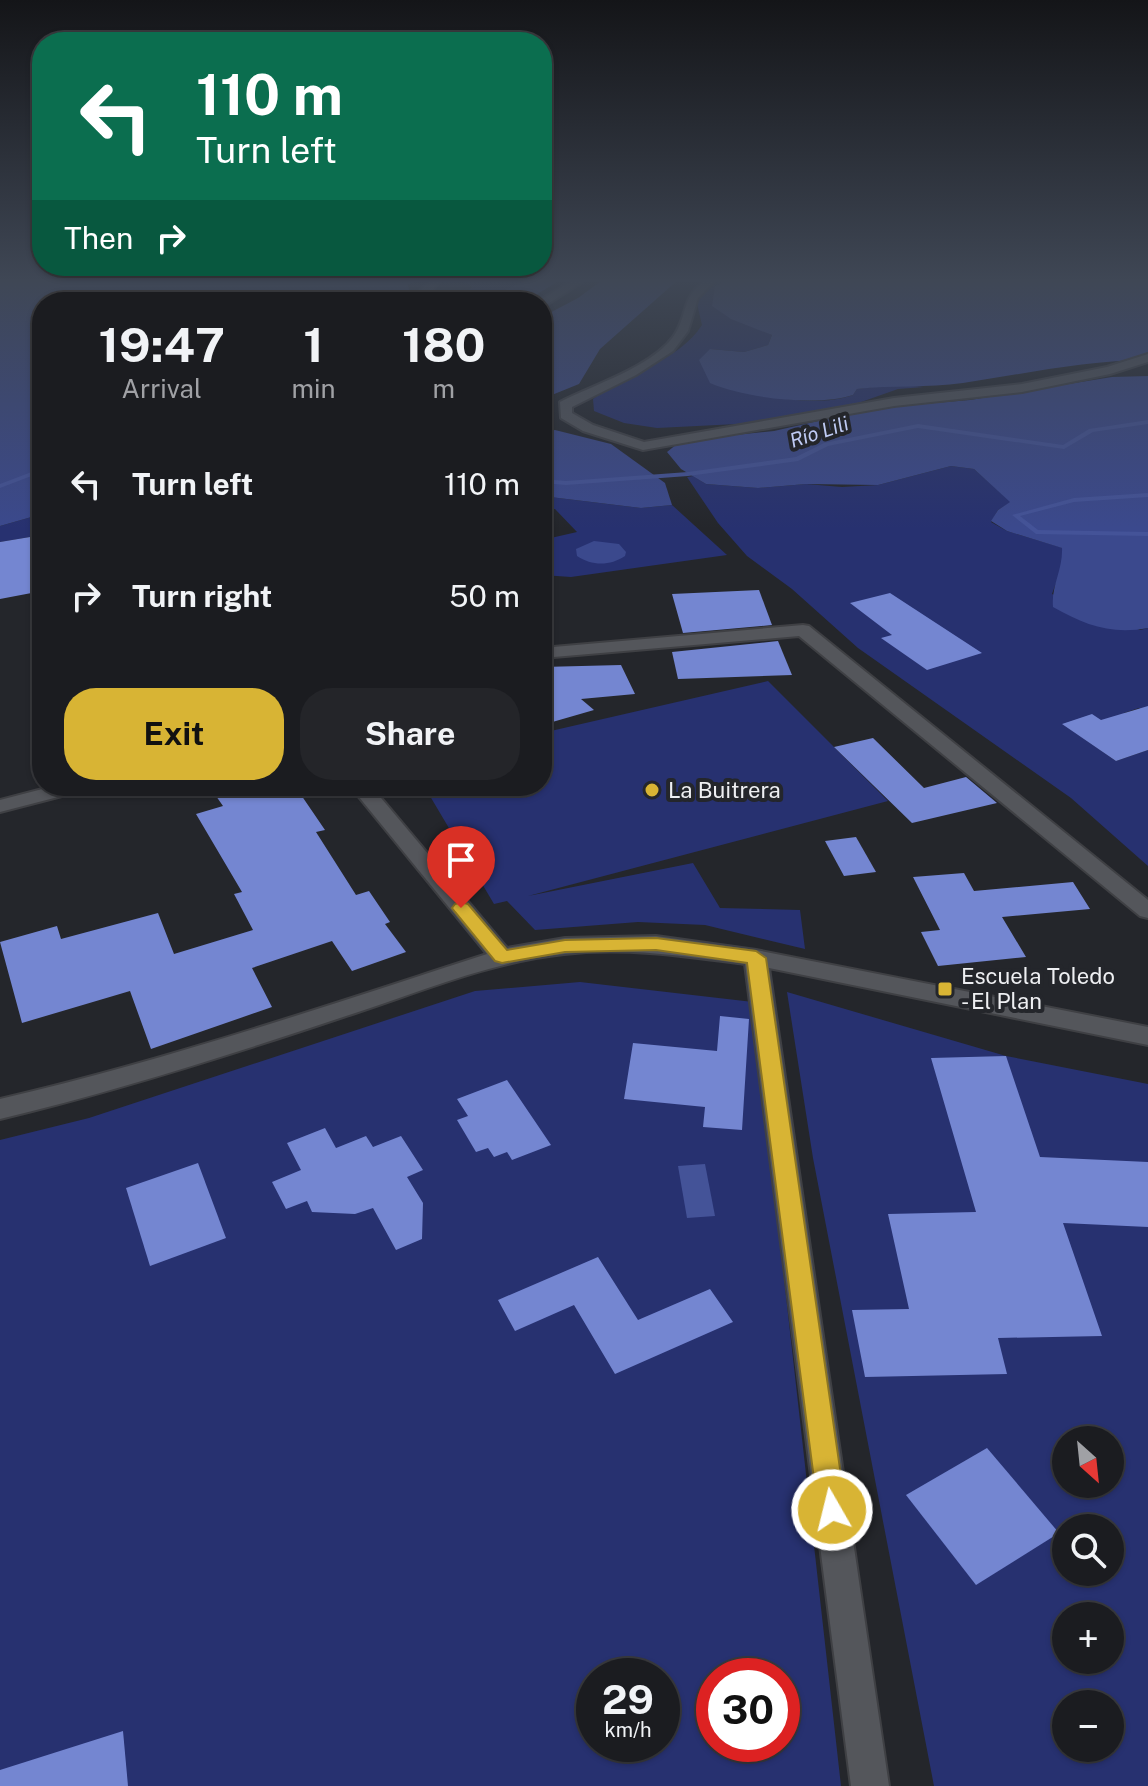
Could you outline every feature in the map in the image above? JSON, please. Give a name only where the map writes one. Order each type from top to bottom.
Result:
[{"type":"street","points":[[643,362],[565,405],[566,415],[588,428],[643,446],[894,402],[1022,388],[1134,362]]},
{"type":"street","points":[[552,652],[803,630],[1148,911]]},
{"type":"street","points":[[0,806],[39,796]]},
{"type":"street","points":[[368,796],[502,957]]},
{"type":"street","points":[[0,1109],[63,1094],[247,1040],[502,957],[565,946],[656,944],[756,958],[1148,1036]]},
{"type":"street","points":[[756,958],[870,1786]]},
{"type":"shaded area","points":[[0,362],[32,362],[32,517],[0,526]]},
{"type":"shaded area","points":[[552,362],[592,362],[579,384],[552,395]]},
{"type":"shaded area","points":[[658,362],[720,362],[742,392],[784,399],[840,399],[853,395],[857,389],[896,384],[924,387],[898,389],[847,407],[737,424],[657,428],[624,423],[594,411],[593,399]]},
{"type":"shaded area","points":[[700,362],[1109,362],[950,385],[857,389],[853,395],[820,400],[761,397],[710,383]]},
{"type":"shaded area","points":[[1148,376],[1148,628],[1122,630],[1099,627],[1053,607],[1062,548],[1007,531],[991,521],[998,510],[1010,502],[974,469],[951,466],[878,485],[806,484],[758,488],[706,484],[681,469],[667,452],[677,444],[774,431],[876,408],[970,400],[1112,377]]},
{"type":"shaded area","points":[[552,430],[611,444],[665,483],[672,505],[641,508],[552,497]]},
{"type":"shaded area","points":[[951,466],[974,469],[1011,502],[998,510],[991,522],[1007,531],[1063,548],[1063,564],[1052,594],[1140,630],[1148,628],[1148,714],[1139,708],[1124,713],[1138,724],[1063,724],[1116,761],[1148,750],[1148,866],[1071,798],[858,648],[792,589],[747,556],[718,523],[687,477],[693,476],[706,484],[758,488],[806,484],[842,487],[878,485]]},
{"type":"shaded area","points":[[552,497],[641,508],[672,505],[727,555],[571,577],[552,576],[552,538],[577,532],[552,509]]},
{"type":"shaded area","points":[[32,517],[32,537],[0,542],[0,526]]},
{"type":"shaded area","points":[[594,541],[619,544],[626,552],[625,556],[601,564],[577,556],[576,549]]},
{"type":"shaded area","name":"La Buitrera","points":[[768,681],[888,801],[528,896],[693,863],[720,908],[800,910],[805,949],[705,925],[638,922],[535,930],[507,901],[494,904],[430,796],[552,796],[552,731]]},
{"type":"shaded area","points":[[580,982],[753,1002],[841,1786],[0,1786],[0,1140],[89,1118],[475,991]]},
{"type":"shaded area","points":[[787,992],[1006,1056],[1148,1084],[1148,1786],[934,1786],[813,1158]]},
{"type":"shaded area","points":[[705,1164],[715,1216],[687,1218],[678,1166]]},
{"type":"building","points":[[32,537],[32,593],[0,599],[0,542]]},
{"type":"building","points":[[759,590],[772,625],[683,633],[672,594]]},
{"type":"building","points":[[890,593],[982,653],[927,670],[881,638],[892,635],[850,603]]},
{"type":"building","points":[[778,641],[792,675],[678,679],[672,652]]},
{"type":"building","points":[[621,665],[635,694],[581,699],[594,710],[552,722],[552,667]]},
{"type":"building","points":[[1148,706],[1148,750],[1116,761],[1062,724],[1092,714],[1101,720]]},
{"type":"building","points":[[873,738],[924,788],[966,777],[997,803],[912,823],[834,747]]},
{"type":"building","points":[[216,796],[302,796],[325,830],[316,832],[356,895],[369,891],[390,922],[385,924],[406,952],[352,971],[332,941],[252,968],[272,1007],[151,1049],[130,991],[22,1023],[0,942],[57,926],[61,939],[158,913],[174,954],[253,930],[234,894],[242,892],[196,814],[223,806]]},
{"type":"building","points":[[856,837],[876,872],[844,876],[825,841]]},
{"type":"building","points":[[964,873],[974,891],[1073,882],[1090,909],[1002,917],[1026,957],[938,966],[921,932],[940,930],[913,877]]},
{"type":"building","points":[[720,1016],[749,1019],[742,1130],[703,1127],[705,1107],[624,1099],[633,1043],[717,1051]]},
{"type":"building","points":[[1006,1056],[1040,1157],[1148,1162],[1148,1227],[1063,1223],[1102,1336],[998,1338],[1007,1374],[865,1377],[852,1310],[909,1309],[888,1214],[976,1212],[931,1058]]},
{"type":"building","points":[[507,1080],[551,1145],[512,1160],[507,1152],[494,1157],[488,1148],[476,1152],[457,1120],[468,1116],[457,1099]]},
{"type":"building","points":[[325,1128],[336,1148],[366,1136],[373,1147],[401,1136],[423,1170],[407,1177],[423,1203],[422,1239],[396,1250],[373,1208],[355,1214],[312,1212],[307,1201],[286,1209],[272,1182],[301,1170],[287,1143]]},
{"type":"building","points":[[198,1163],[226,1238],[150,1266],[126,1188]]},
{"type":"building","points":[[598,1257],[638,1320],[710,1289],[733,1322],[615,1374],[574,1305],[515,1331],[498,1300]]},
{"type":"building","points":[[987,1448],[1052,1525],[1052,1537],[976,1585],[906,1495]]},
{"type":"building","points":[[123,1731],[128,1786],[0,1786],[0,1770]]},
{"type":"waterway","name":"Río Lili","points":[[552,482],[688,474],[798,459],[826,444],[918,426],[1064,447],[1091,430],[1148,422]]},
{"type":"waterway","name":"Río Lili","points":[[0,486],[32,474]]},
{"type":"waterway","name":"Río Lili","points":[[1148,495],[1074,500],[1015,515],[1036,532],[1148,534]]},
{"type":"place","name":"La Buitrera","points":[[652,790]]},
{"type":"place","name":"Escuela Toledo - El Plan","points":[[945,989]]},
{"type":"route","points":[[461,908],[502,957],[565,946],[656,944],[756,958],[832,1510]]}]
